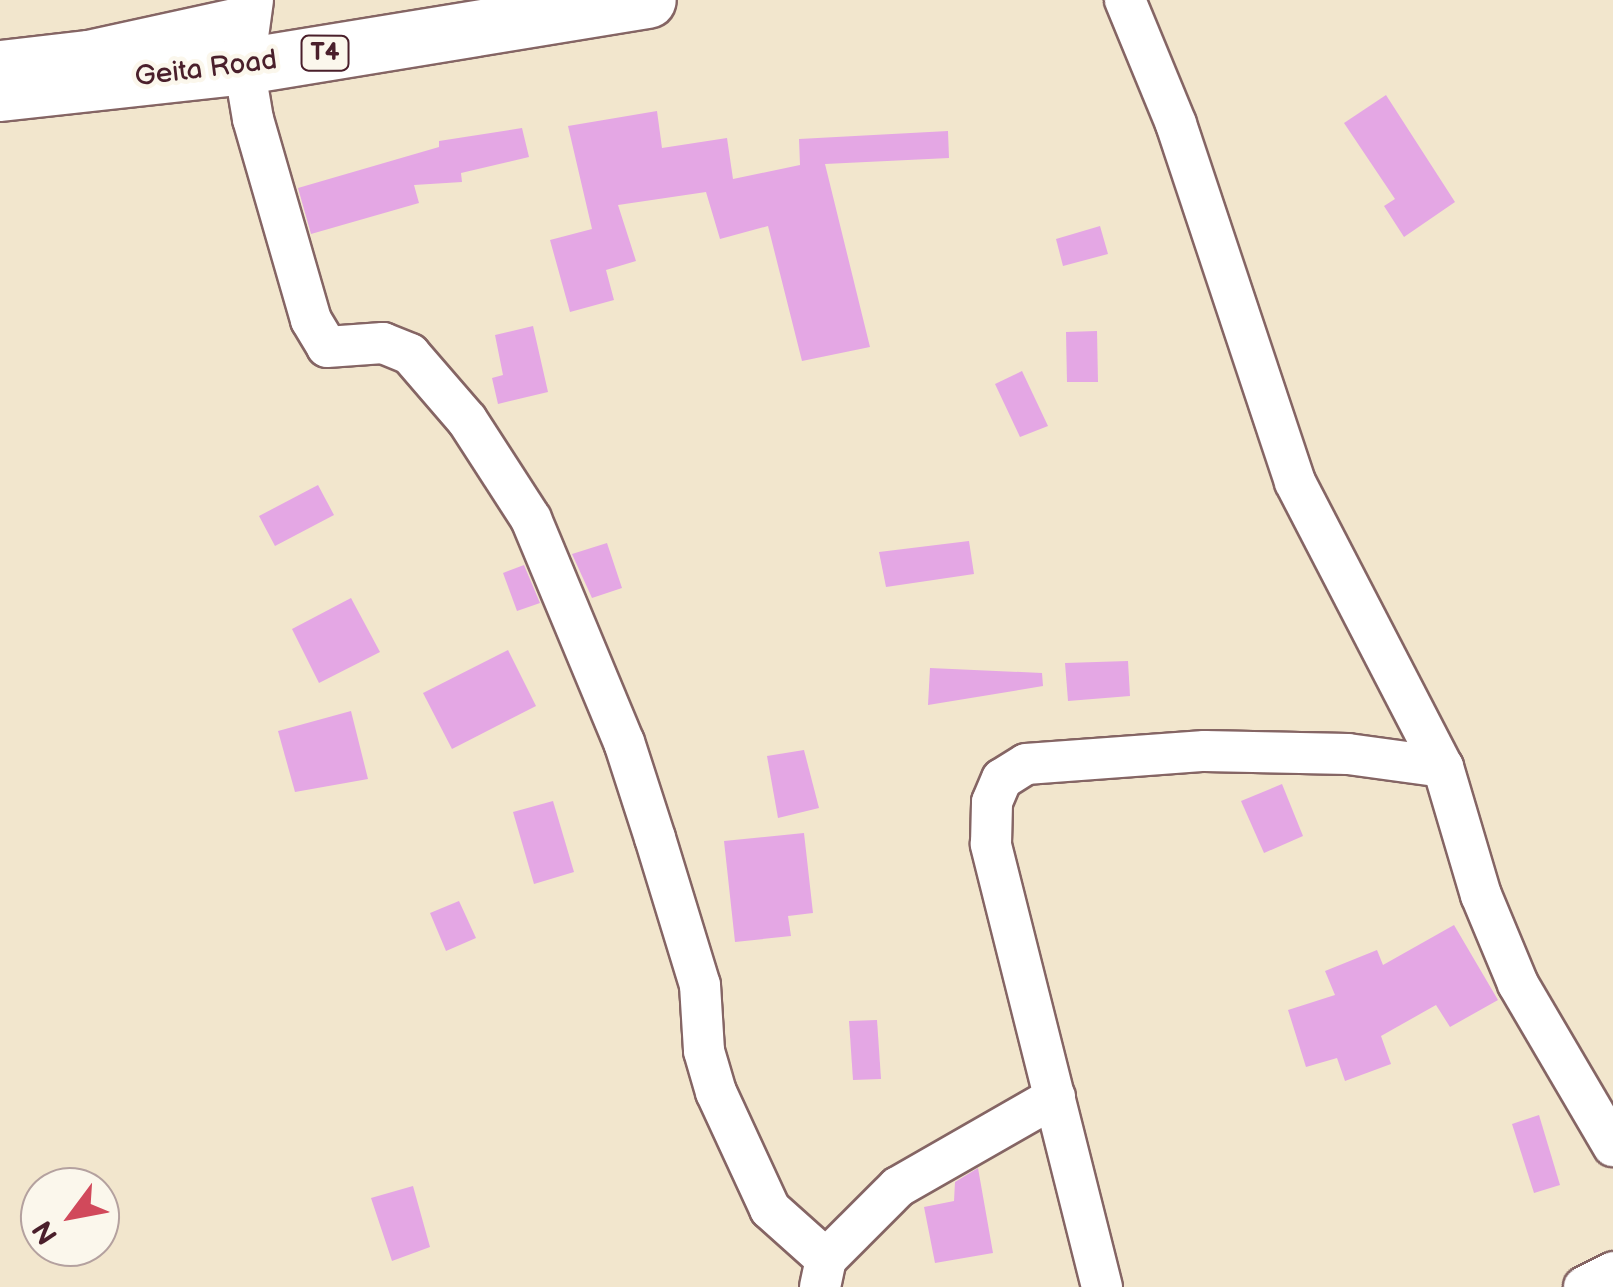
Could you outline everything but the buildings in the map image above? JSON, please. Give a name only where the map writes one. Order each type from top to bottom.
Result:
[{"type":"highway","name":"Geita Road","points":[[0,92],[248,27],[648,0]]},
{"type":"street","points":[[1125,0],[1176,124],[1294,482],[1443,766],[1481,895],[1518,984],[1613,1146]]},
{"type":"street","points":[[0,61],[248,27],[270,189],[319,338],[338,350],[383,343],[410,354],[467,420],[531,518],[624,742],[655,838],[700,985],[704,1051],[716,1092],[770,1210],[823,1273],[898,1187],[1055,1096]]},
{"type":"street","points":[[1102,1287],[991,844],[992,802],[1009,771],[1044,761],[1205,751],[1348,754],[1443,766]]},
{"type":"street","points":[[1584,1287],[1613,1272]]}]
